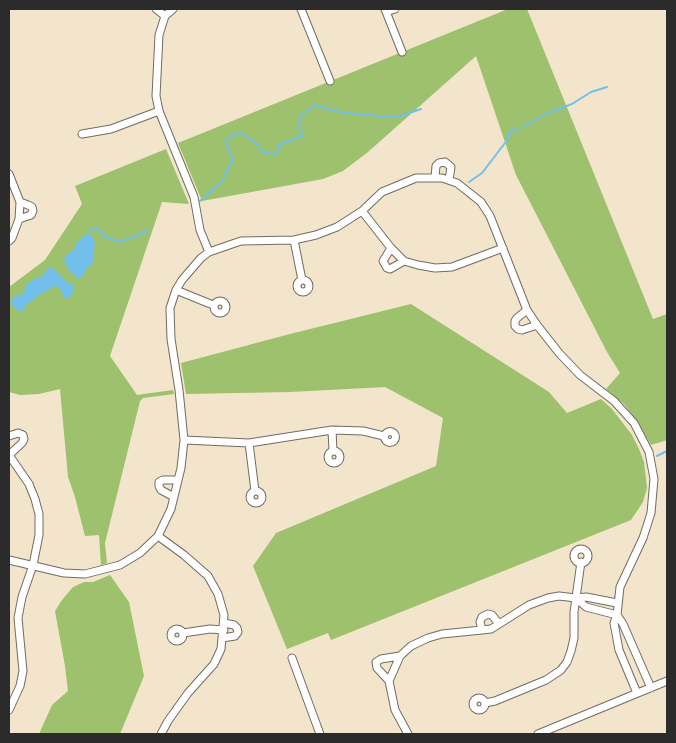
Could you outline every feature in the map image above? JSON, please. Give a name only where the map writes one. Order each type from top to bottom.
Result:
[{"type":"street","points":[[156,9],[165,16]]},
{"type":"street","points":[[173,9],[165,16],[159,35],[155,86],[159,111],[194,197],[200,230],[209,252]]},
{"type":"street","points":[[301,9],[330,81]]},
{"type":"street","points":[[395,9],[385,11],[402,52]]},
{"type":"street","points":[[82,134],[111,128],[159,111]]},
{"type":"street","points":[[434,177],[436,166],[439,163],[445,162],[451,170],[448,180]]},
{"type":"street","points":[[9,174],[20,202],[19,219],[9,241]]},
{"type":"street","points":[[9,560],[64,573],[85,574],[120,565],[140,553],[158,536],[171,509],[178,480],[184,440],[170,323],[170,308],[176,290],[193,264],[209,252],[241,241],[294,240],[316,235],[337,227],[362,210],[382,192],[416,178],[434,177],[457,183],[481,202],[490,216],[527,310],[559,353],[580,375],[614,401],[634,423],[648,452],[654,479],[651,513],[620,587],[617,615],[614,623],[616,642],[637,693]]},
{"type":"street","points":[[19,219],[31,215],[33,211],[32,207],[20,202]]},
{"type":"street","points":[[362,210],[391,248],[404,261],[418,266],[452,267],[503,248]]},
{"type":"street","points":[[294,240],[302,280]]},
{"type":"street","points":[[391,248],[383,261],[387,268],[390,269],[404,261]]},
{"type":"street","points":[[176,290],[214,305]]},
{"type":"street","points":[[527,310],[517,318],[515,326],[522,330],[537,324]]},
{"type":"street","points":[[184,440],[249,442],[332,430],[363,431],[384,436]]},
{"type":"street","points":[[332,430],[333,451]]},
{"type":"street","points":[[9,436],[18,432],[23,435],[22,443],[9,455],[29,484],[39,514],[39,535],[33,565],[22,598],[18,618],[23,671],[20,686],[9,710]]},
{"type":"street","points":[[249,442],[255,491]]},
{"type":"street","points":[[174,496],[161,490],[159,486],[162,480],[178,480]]},
{"type":"street","points":[[158,536],[184,554],[208,576],[218,594],[224,615],[221,649],[214,664],[188,692],[161,734]]},
{"type":"street","points":[[485,703],[495,701],[546,680],[561,670],[571,651],[580,562]]},
{"type":"street","points":[[389,681],[400,656],[410,646],[428,638],[448,633],[491,628],[540,600],[559,596],[586,597],[618,603]]},
{"type":"street","points":[[576,598],[586,607],[617,615],[623,624],[650,688]]},
{"type":"street","points":[[482,630],[481,620],[486,614],[492,615],[499,624]]},
{"type":"street","points":[[183,633],[210,629],[223,630]]},
{"type":"street","points":[[400,656],[381,659],[376,662],[377,668],[389,681],[395,710],[408,734]]},
{"type":"street","points":[[292,658],[320,734]]},
{"type":"street","points":[[538,734],[667,681]]},
{"type":"green space","points":[[508,9],[527,9],[653,319],[667,314],[667,440],[651,445],[624,404],[606,389],[620,373],[607,352],[516,175],[476,56],[368,152],[343,171],[323,179],[202,201],[178,143]]},
{"type":"green space","points":[[166,149],[189,204],[162,202],[110,356],[137,395],[173,390],[174,394],[143,398],[140,401],[105,543],[107,563],[101,565],[99,535],[85,536],[68,477],[60,389],[39,394],[20,395],[9,392],[9,287],[45,260],[82,204],[75,186]]},
{"type":"green space","points":[[411,304],[549,392],[567,413],[601,399],[612,409],[632,435],[639,449],[644,462],[647,488],[643,502],[631,520],[331,640],[328,633],[287,649],[253,566],[276,533],[436,466],[443,418],[385,387],[290,392],[186,394],[181,363]]},
{"type":"green space","points":[[110,575],[129,602],[144,676],[120,734],[39,734],[52,705],[68,691],[55,611],[73,587]]},
{"type":"water","points":[[86,234],[92,236],[95,243],[92,265],[87,267],[82,277],[77,279],[66,266],[64,258]]},
{"type":"water","points":[[49,267],[74,286],[69,298],[65,299],[59,287],[55,286],[27,303],[22,312],[19,311],[11,304],[14,296],[23,294],[27,284],[41,277]]},
{"type":"waterway","points":[[523,127],[550,112],[572,104],[591,92],[607,87]]},
{"type":"waterway","points":[[200,201],[222,181],[233,159],[228,149],[227,140],[233,135],[241,133],[258,145],[263,152],[275,154],[279,151],[278,145],[303,136],[299,129],[300,116],[315,105],[340,112],[389,117],[400,116],[421,109]]},
{"type":"waterway","points":[[469,182],[482,173],[508,139],[508,133],[518,129]]},
{"type":"waterway","points":[[89,234],[90,230],[97,228],[103,233],[103,236],[117,241],[130,239],[149,230]]},
{"type":"waterway","points":[[657,456],[667,451]]}]
